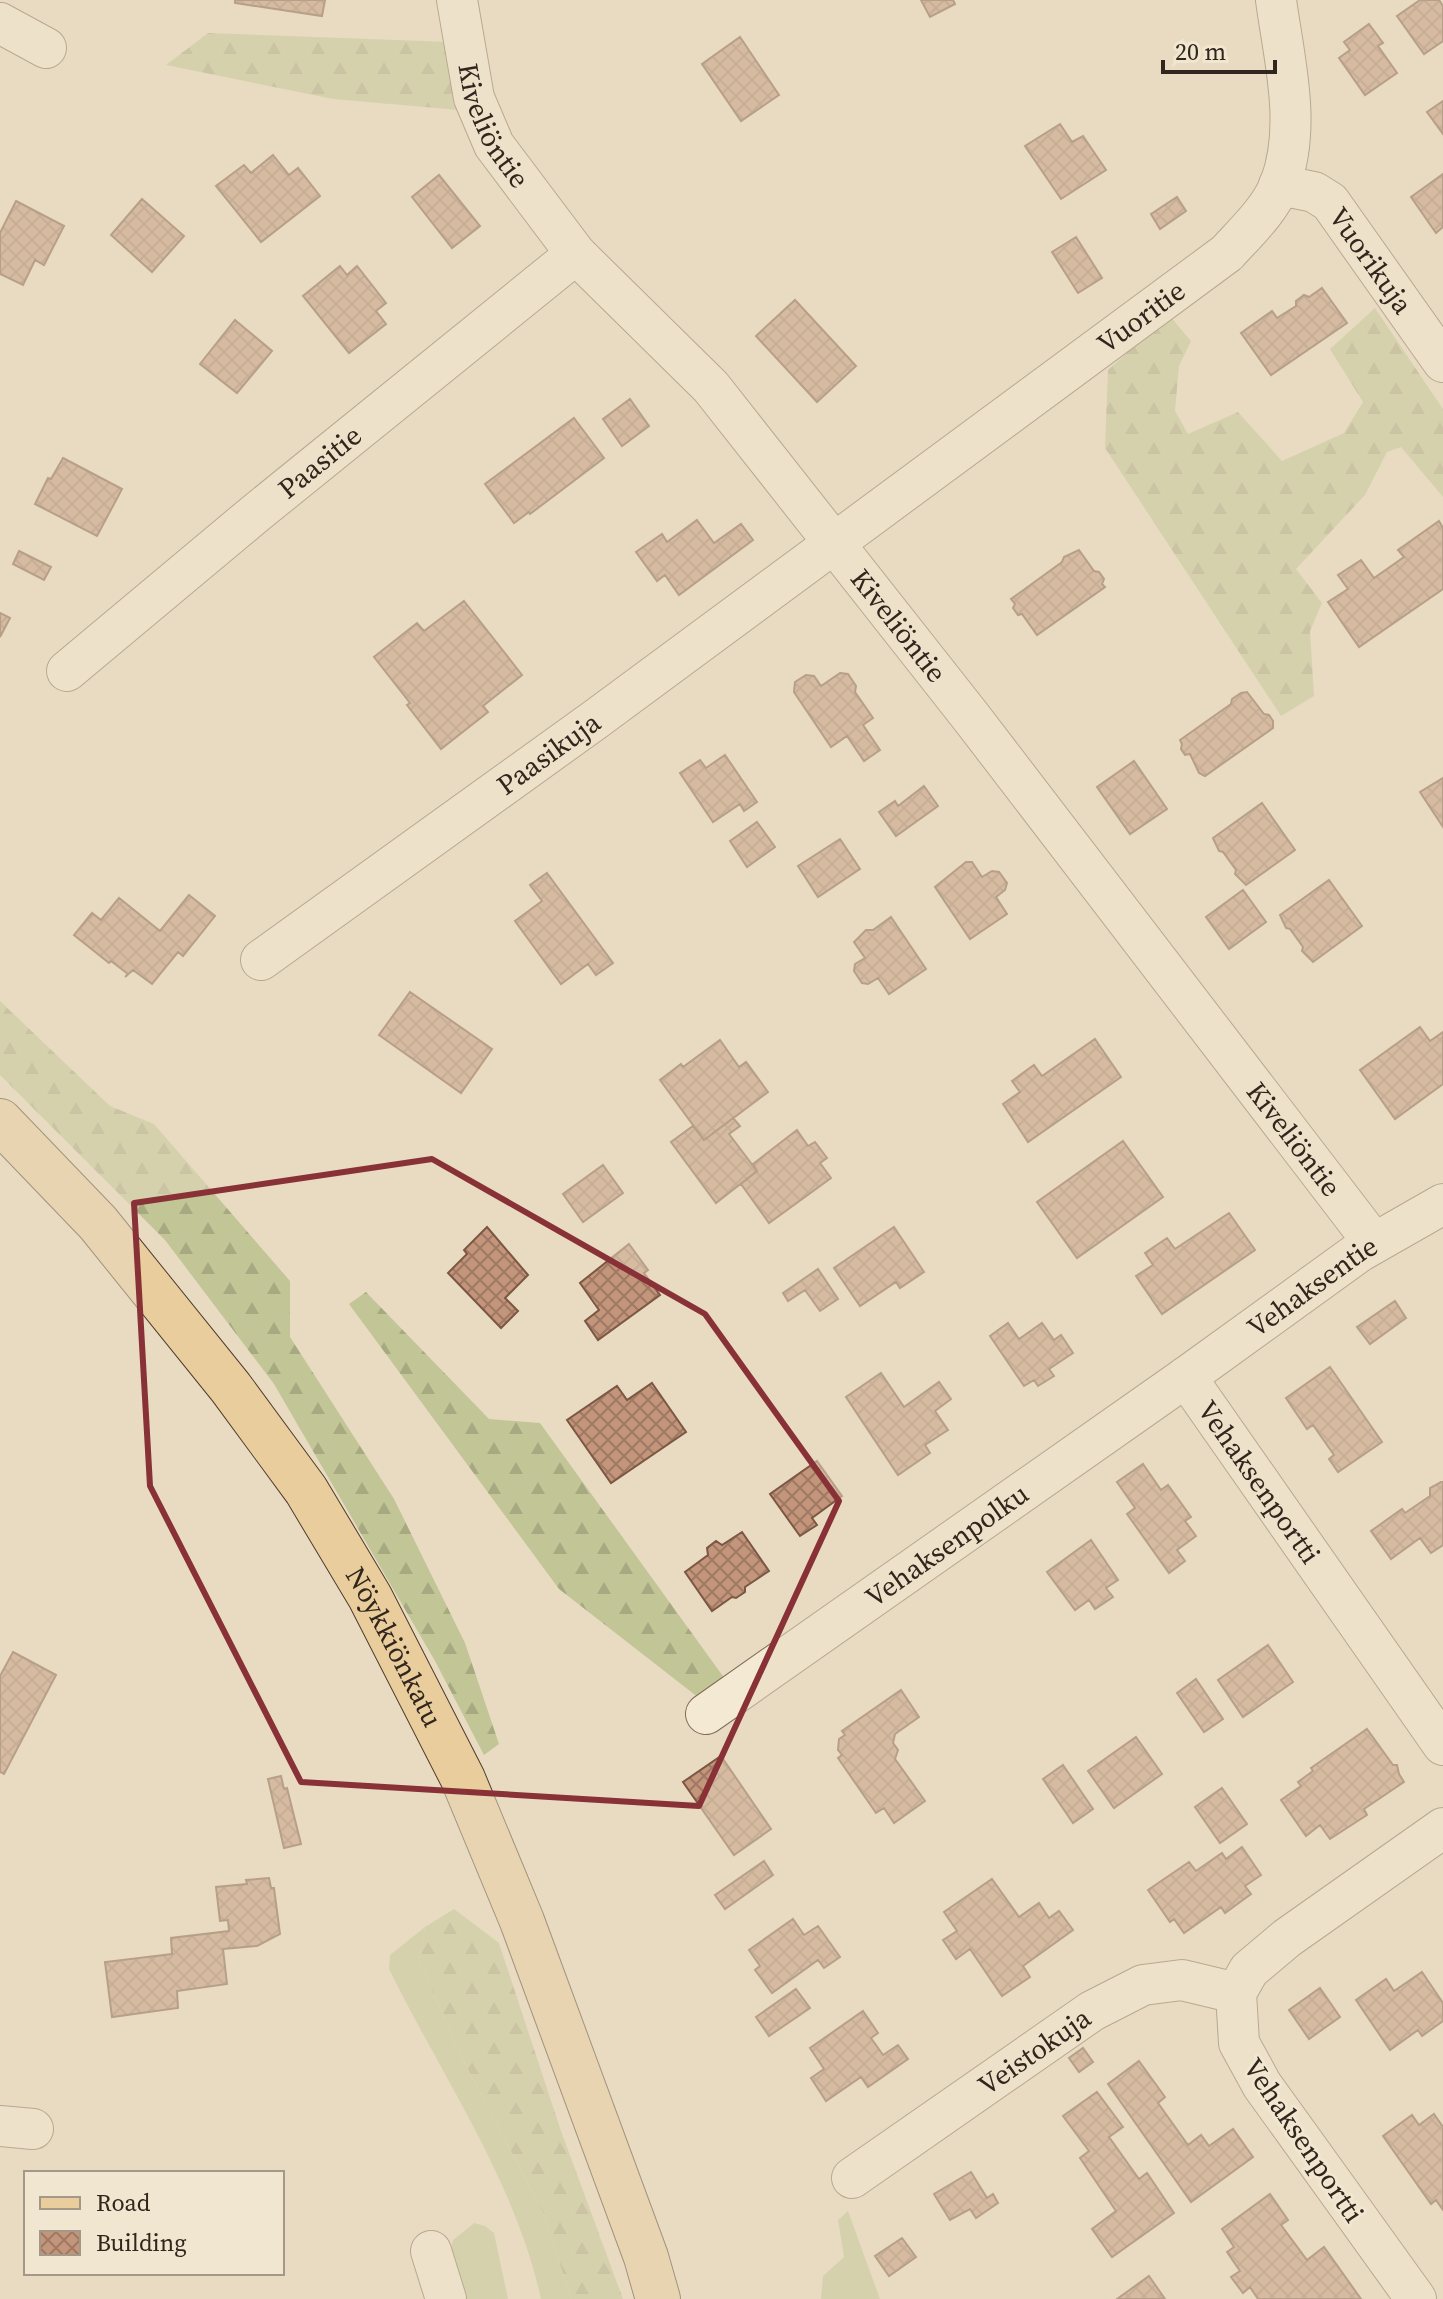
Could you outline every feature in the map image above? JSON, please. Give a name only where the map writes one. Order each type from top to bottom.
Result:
[{"type":"main road","name":"Nöykkiönkatu","points":[[0,1121],[98,1223],[231,1388],[306,1490],[370,1597],[469,1793],[522,1921],[646,2257],[658,2299]]},
{"type":"main road","name":"Nöykkiönkatu","points":[[646,2257],[669,2299]]},
{"type":"street","name":"Kiveliöntie","points":[[457,0],[474,98],[494,145],[576,254],[711,387],[835,543],[1374,1243]]},
{"type":"street","name":"Vuoritie","points":[[835,543],[1227,253],[1255,221],[1279,185],[1287,151],[1291,105],[1276,0]]},
{"type":"street","points":[[0,23],[46,48]]},
{"type":"street","name":"Vuorikuja","points":[[1279,185],[1314,192],[1330,202],[1443,362]]},
{"type":"street","name":"Paasitie","points":[[67,671],[576,254]]},
{"type":"street","name":"Paasikuja","points":[[261,960],[835,543]]},
{"type":"street","name":"Vehaksentie","points":[[1186,1377],[1374,1243],[1443,1204]]},
{"type":"street","name":"Vehaksenpolku","points":[[706,1714],[1186,1377]]},
{"type":"street","name":"Vehaksenportti","points":[[1186,1377],[1443,1745]]},
{"type":"street","points":[[1236,1993],[1249,1970],[1287,1938],[1443,1828]]},
{"type":"street","name":"Veistokuja","points":[[852,2178],[1092,2011],[1143,1985],[1182,1980],[1236,1993]]},
{"type":"street","name":"Vehaksenportti","points":[[1236,1993],[1239,2043],[1262,2085],[1416,2299]]},
{"type":"street","points":[[431,2251],[446,2299]]},
{"type":"highlighted area","points":[[432,1159],[705,1314],[839,1501],[699,1806],[301,1782],[150,1486],[134,1203]]},
{"type":"green space","points":[[208,33],[451,42],[459,110],[333,99],[166,65]]},
{"type":"green space","points":[[1375,308],[1443,409],[1443,497],[1401,447],[1387,452],[1365,495],[1296,569],[1322,603],[1310,631],[1314,696],[1281,716],[1105,448],[1108,370],[1169,315],[1191,341],[1179,366],[1175,411],[1188,434],[1238,412],[1282,461],[1344,433],[1363,402],[1330,349]]},
{"type":"green space","points":[[0,1001],[110,1106],[154,1124],[290,1281],[290,1337],[394,1499],[465,1643],[499,1744],[484,1755],[435,1661],[274,1384],[165,1240],[0,1075]]},
{"type":"green space","points":[[366,1292],[489,1419],[540,1423],[725,1679],[699,1698],[559,1589],[349,1304]]},
{"type":"green space","points":[[454,1909],[499,1943],[561,2131],[623,2299],[571,2299],[544,2214],[458,2050],[419,1960],[425,1927]]},
{"type":"green space","points":[[425,1927],[419,1960],[458,2050],[544,2214],[571,2299],[541,2299],[514,2212],[475,2130],[389,1969],[390,1955]]},
{"type":"green space","points":[[848,2211],[880,2299],[821,2299],[823,2276],[844,2257],[838,2220]]},
{"type":"green space","points":[[474,2223],[494,2233],[508,2299],[463,2299],[448,2255],[453,2240]]},
{"type":"building","points":[[235,0],[325,0],[322,16],[235,3]]},
{"type":"building","points":[[921,0],[953,0],[955,4],[930,17]]},
{"type":"building","points":[[1420,0],[1439,0],[1443,6],[1443,41],[1424,54],[1397,16]]},
{"type":"building","points":[[1369,24],[1383,43],[1378,46],[1397,73],[1365,95],[1339,58],[1350,50],[1344,42]]},
{"type":"building","points":[[740,37],[779,95],[741,121],[702,64]]},
{"type":"building","points":[[1443,101],[1443,134],[1427,112]]},
{"type":"building","points":[[1060,124],[1072,142],[1083,136],[1106,170],[1061,199],[1025,146]]},
{"type":"building","points":[[273,155],[289,175],[298,168],[320,196],[261,242],[216,186],[244,165],[251,173]]},
{"type":"building","points":[[1443,174],[1443,227],[1436,233],[1411,197]]},
{"type":"building","points":[[439,175],[480,226],[452,248],[412,197]]},
{"type":"building","points":[[1177,197],[1186,211],[1160,229],[1151,214]]},
{"type":"building","points":[[142,199],[184,236],[152,272],[111,235]]},
{"type":"building","points":[[16,201],[64,226],[44,265],[35,260],[23,285],[0,274],[0,233]]},
{"type":"building","points":[[1076,237],[1102,278],[1078,293],[1052,252]]},
{"type":"building","points":[[340,266],[347,275],[357,266],[386,303],[376,311],[386,324],[349,353],[303,296]]},
{"type":"building","points":[[1322,288],[1347,323],[1271,375],[1241,333],[1272,311],[1277,318],[1296,306],[1296,301],[1304,295],[1309,297]]},
{"type":"building","points":[[795,300],[856,366],[817,402],[756,336]]},
{"type":"building","points":[[235,320],[272,351],[237,393],[200,364]]},
{"type":"building","points":[[630,399],[649,426],[622,446],[603,419]]},
{"type":"building","points":[[574,418],[604,458],[514,523],[485,484]]},
{"type":"building","points":[[63,458],[122,489],[97,536],[35,504],[48,478],[51,479]]},
{"type":"building","points":[[697,520],[714,543],[741,524],[753,540],[679,595],[665,575],[657,581],[636,552],[662,534],[667,542]]},
{"type":"building","points":[[1439,521],[1443,528],[1443,589],[1359,647],[1328,602],[1348,589],[1338,575],[1361,560],[1374,578],[1404,557],[1398,550]]},
{"type":"building","points":[[1079,550],[1104,579],[1102,584],[1105,587],[1037,635],[1022,614],[1018,615],[1011,599],[1062,562],[1064,557]]},
{"type":"building","points":[[19,551],[51,567],[44,580],[13,564]]},
{"type":"building","points":[[464,601],[522,675],[483,706],[488,712],[441,749],[374,657],[417,623],[424,631]]},
{"type":"building","points":[[0,613],[10,618],[0,637]]},
{"type":"building","points":[[840,673],[848,674],[856,686],[855,692],[873,718],[863,725],[880,750],[864,761],[847,736],[831,747],[794,692],[795,682],[806,675],[814,676],[821,686]]},
{"type":"building","points":[[1247,692],[1264,714],[1269,715],[1273,728],[1205,776],[1199,773],[1190,754],[1185,755],[1181,749],[1180,740],[1231,704],[1232,699]]},
{"type":"building","points":[[725,755],[757,802],[744,811],[740,804],[713,822],[680,773],[700,760],[706,768]]},
{"type":"building","points":[[1134,761],[1167,809],[1130,834],[1097,787]]},
{"type":"building","points":[[1443,778],[1443,827],[1420,792]]},
{"type":"building","points":[[924,786],[938,806],[896,836],[879,812],[895,801],[898,806]]},
{"type":"building","points":[[1262,803],[1295,850],[1246,885],[1235,874],[1236,870],[1219,851],[1213,838]]},
{"type":"building","points":[[757,822],[775,847],[747,867],[730,841]]},
{"type":"building","points":[[840,839],[860,869],[818,897],[798,866]]},
{"type":"building","points":[[966,862],[972,862],[982,877],[992,871],[999,872],[1007,883],[1005,890],[996,897],[1007,914],[970,939],[935,887]]},
{"type":"building","points":[[547,873],[613,963],[596,975],[588,964],[561,984],[515,921],[542,901],[530,885]]},
{"type":"building","points":[[1329,880],[1362,926],[1313,962],[1302,951],[1303,947],[1286,928],[1280,915]]},
{"type":"building","points":[[1243,890],[1266,922],[1229,949],[1206,917]]},
{"type":"building","points":[[189,895],[215,916],[183,956],[178,952],[152,984],[133,970],[125,977],[128,974],[74,935],[92,913],[101,920],[119,898],[160,931]]},
{"type":"building","points":[[891,917],[926,969],[889,994],[878,978],[868,984],[862,983],[854,971],[855,964],[865,958],[854,942],[866,930],[873,930]]},
{"type":"building","points":[[410,992],[492,1049],[461,1093],[379,1035]]},
{"type":"building","points":[[1420,1027],[1430,1041],[1443,1032],[1443,1084],[1395,1119],[1360,1070]]},
{"type":"building","points":[[1095,1039],[1121,1077],[1028,1142],[1003,1104],[1020,1092],[1012,1081],[1034,1065],[1042,1076]]},
{"type":"building","points":[[720,1040],[739,1067],[746,1062],[768,1092],[704,1140],[660,1080]]},
{"type":"building","points":[[733,1118],[740,1126],[729,1134],[757,1171],[716,1203],[671,1142],[693,1126],[704,1140]]},
{"type":"building","points":[[797,1130],[808,1146],[815,1142],[827,1158],[820,1163],[831,1178],[769,1223],[741,1184],[757,1171],[753,1164]]},
{"type":"building","points":[[1123,1141],[1163,1197],[1077,1258],[1037,1202]]},
{"type":"building","points":[[603,1165],[623,1193],[583,1222],[563,1194]]},
{"type":"building","points":[[1229,1213],[1255,1250],[1162,1314],[1136,1276],[1153,1265],[1145,1253],[1167,1238],[1175,1249]]},
{"type":"building","points":[[487,1227],[528,1275],[505,1298],[518,1311],[501,1328],[448,1273],[467,1254],[464,1250]]},
{"type":"building","points":[[894,1227],[924,1272],[900,1288],[896,1282],[860,1306],[834,1268]]},
{"type":"building","points":[[629,1244],[648,1270],[644,1273],[660,1295],[598,1340],[585,1321],[599,1310],[580,1283]]},
{"type":"building","points":[[818,1269],[838,1299],[820,1311],[805,1290],[788,1301],[783,1293]]},
{"type":"building","points":[[1395,1301],[1406,1318],[1370,1344],[1357,1327]]},
{"type":"building","points":[[1008,1323],[1019,1339],[1042,1323],[1054,1340],[1061,1335],[1073,1353],[1049,1369],[1054,1376],[1038,1386],[1034,1380],[1024,1386],[990,1336]]},
{"type":"building","points":[[1330,1367],[1382,1442],[1338,1472],[1329,1459],[1334,1455],[1313,1425],[1307,1429],[1286,1398]]},
{"type":"building","points":[[881,1373],[904,1407],[939,1382],[951,1399],[935,1411],[948,1430],[925,1445],[930,1453],[898,1475],[846,1397]]},
{"type":"building","points":[[652,1383],[686,1432],[611,1483],[567,1420],[617,1386],[627,1400]]},
{"type":"building","points":[[817,1461],[842,1496],[812,1518],[817,1525],[800,1536],[770,1494]]},
{"type":"building","points":[[1143,1464],[1161,1490],[1168,1485],[1191,1517],[1185,1521],[1196,1536],[1177,1550],[1185,1561],[1169,1573],[1127,1514],[1135,1508],[1117,1482]]},
{"type":"building","points":[[1441,1482],[1443,1545],[1431,1553],[1420,1538],[1391,1559],[1371,1531],[1402,1509],[1405,1513],[1430,1496],[1430,1488]]},
{"type":"building","points":[[742,1532],[769,1571],[745,1587],[745,1592],[712,1611],[685,1572],[708,1555],[707,1548],[716,1541],[722,1545]]},
{"type":"building","points":[[1091,1540],[1118,1580],[1106,1588],[1113,1597],[1095,1609],[1089,1600],[1075,1610],[1047,1572]]},
{"type":"building","points":[[1268,1645],[1293,1682],[1243,1717],[1218,1680]]},
{"type":"building","points":[[13,1652],[56,1675],[4,1774],[0,1772],[0,1676]]},
{"type":"building","points":[[1196,1679],[1223,1719],[1204,1732],[1177,1693]]},
{"type":"building","points":[[901,1690],[919,1717],[895,1734],[893,1743],[898,1750],[895,1759],[925,1801],[894,1823],[884,1808],[876,1813],[838,1758],[842,1755],[838,1750],[839,1739],[845,1735],[842,1731]]},
{"type":"building","points":[[1367,1729],[1393,1765],[1397,1765],[1404,1782],[1364,1809],[1367,1815],[1330,1839],[1320,1825],[1306,1836],[1281,1800],[1301,1786],[1298,1782],[1313,1771],[1311,1768]]},
{"type":"building","points":[[1136,1737],[1162,1774],[1114,1808],[1088,1771]]},
{"type":"building","points":[[721,1756],[771,1829],[734,1855],[683,1782]]},
{"type":"building","points":[[1063,1765],[1093,1809],[1073,1823],[1043,1779]]},
{"type":"building","points":[[281,1776],[301,1844],[284,1848],[268,1779]]},
{"type":"building","points":[[1222,1788],[1247,1824],[1220,1843],[1195,1807]]},
{"type":"building","points":[[1242,1847],[1261,1875],[1245,1886],[1251,1894],[1225,1913],[1221,1907],[1184,1933],[1174,1919],[1170,1922],[1148,1890],[1189,1862],[1196,1871],[1222,1853],[1226,1859]]},
{"type":"building","points":[[764,1861],[773,1875],[725,1909],[715,1895]]},
{"type":"building","points":[[269,1878],[271,1888],[274,1888],[280,1934],[257,1946],[223,1949],[227,1984],[177,1991],[178,2008],[112,2017],[105,1962],[172,1954],[171,1938],[229,1931],[228,1920],[220,1921],[216,1887]]},
{"type":"building","points":[[992,1879],[1019,1917],[1039,1903],[1049,1918],[1059,1911],[1073,1930],[1023,1966],[1030,1977],[1002,1996],[970,1949],[956,1959],[943,1940],[957,1931],[944,1912]]},
{"type":"building","points":[[793,1919],[804,1935],[818,1926],[840,1957],[824,1968],[818,1960],[772,1993],[755,1970],[760,1966],[749,1950]]},
{"type":"building","points":[[1422,1972],[1443,2003],[1443,2021],[1422,2036],[1418,2030],[1390,2050],[1356,2000],[1386,1979],[1394,1991]]},
{"type":"building","points":[[1320,1988],[1340,2017],[1309,2039],[1289,2010]]},
{"type":"building","points":[[796,1989],[810,2008],[769,2036],[756,2017]]},
{"type":"building","points":[[863,2011],[878,2033],[871,2038],[883,2055],[898,2045],[908,2059],[868,2087],[861,2077],[826,2101],[811,2078],[824,2069],[810,2048]]},
{"type":"building","points":[[1083,2048],[1093,2062],[1079,2072],[1069,2058]]},
{"type":"building","points":[[1139,2061],[1165,2097],[1158,2103],[1188,2145],[1201,2135],[1209,2146],[1233,2129],[1253,2157],[1191,2202],[1108,2084]]},
{"type":"building","points":[[1097,2092],[1123,2127],[1109,2137],[1139,2179],[1147,2173],[1174,2213],[1112,2257],[1092,2229],[1116,2211],[1080,2158],[1089,2151],[1063,2116]]},
{"type":"building","points":[[1434,2114],[1443,2127],[1443,2210],[1436,2200],[1431,2204],[1383,2136],[1412,2115],[1419,2125]]},
{"type":"building","points":[[971,2172],[987,2198],[993,2194],[998,2203],[976,2218],[970,2209],[950,2220],[934,2194]]},
{"type":"building","points":[[1270,2194],[1288,2220],[1281,2225],[1307,2260],[1324,2247],[1361,2299],[1258,2299],[1250,2287],[1243,2293],[1231,2277],[1240,2271],[1227,2252],[1234,2247],[1222,2229]]},
{"type":"building","points":[[902,2238],[916,2257],[889,2276],[875,2256]]},
{"type":"building","points":[[1149,2276],[1165,2299],[1117,2299]]}]
